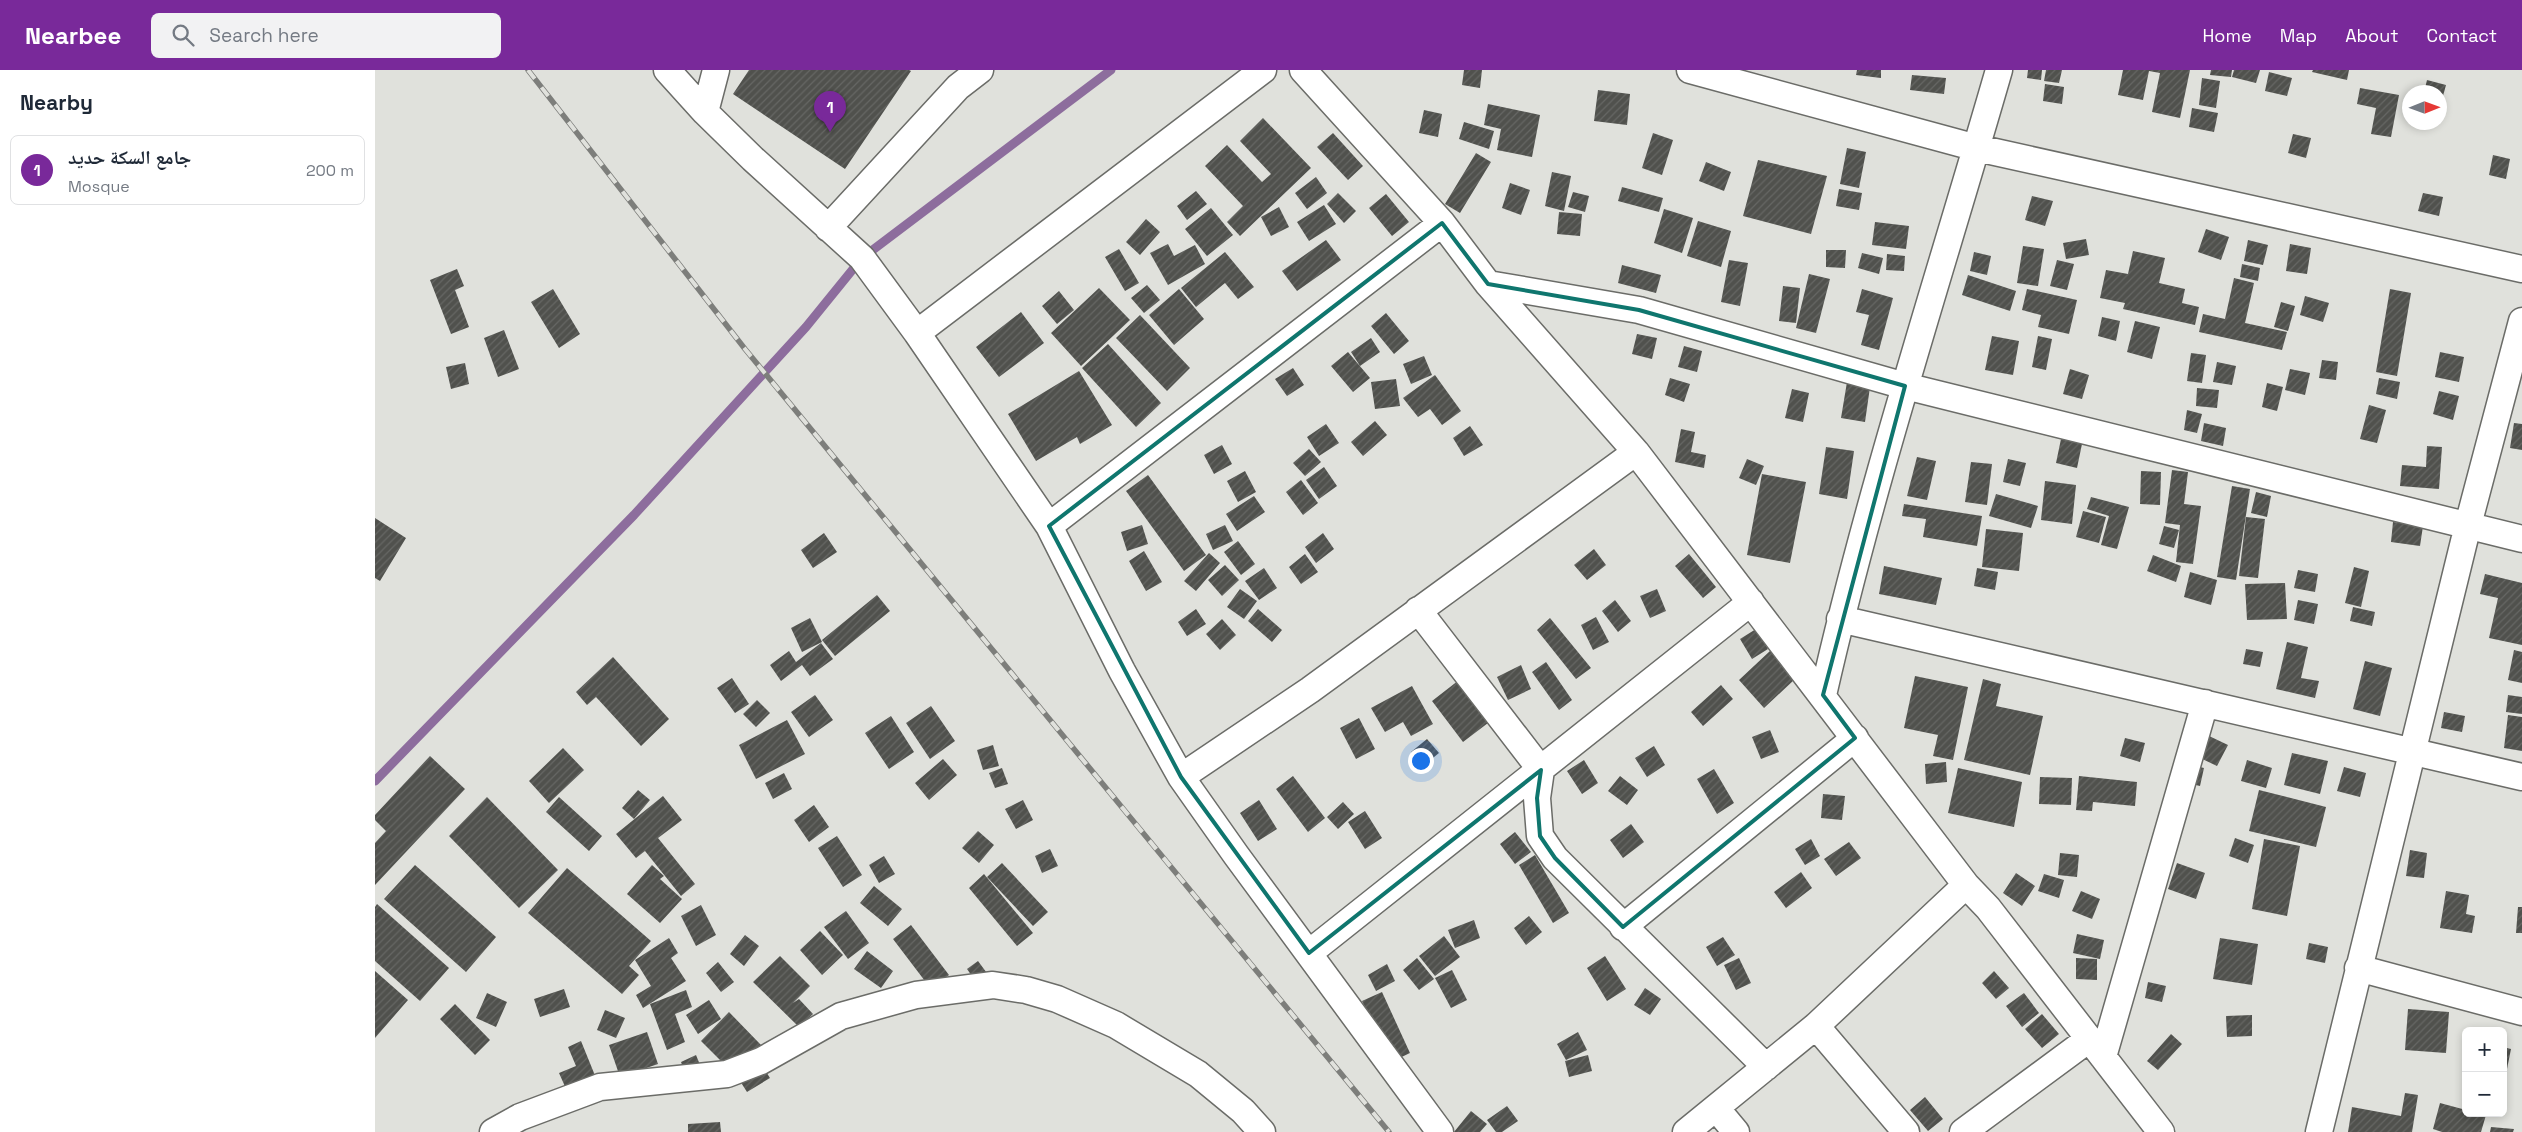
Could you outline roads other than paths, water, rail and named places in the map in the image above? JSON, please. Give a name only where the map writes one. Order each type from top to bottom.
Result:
[{"type":"street","points":[[667,70],[705,112],[862,258],[917,333],[1049,526],[1122,671],[1181,776],[1236,856],[1440,1132]]},
{"type":"street","points":[[705,112],[716,70]]},
{"type":"street","points":[[828,228],[960,79],[980,70]]},
{"type":"street","points":[[917,333],[1263,70]]},
{"type":"street","points":[[1303,70],[1442,223],[1488,284],[1637,452],[1966,885],[1988,908],[2161,1132]]},
{"type":"street","points":[[1690,70],[1977,148],[2522,269]]},
{"type":"street","points":[[1823,695],[1840,620],[1905,386],[1999,70]]},
{"type":"street","points":[[1049,526],[1442,223]]},
{"type":"street","points":[[1488,284],[1639,310],[1905,386],[2522,539]]},
{"type":"street","points":[[2319,1132],[2468,525],[2522,321]]},
{"type":"street","points":[[1181,776],[1311,690],[1418,610],[1637,452]]},
{"type":"street","points":[[1309,953],[1751,602]]},
{"type":"street","points":[[1418,610],[1541,770],[1537,798],[1540,836],[1561,865],[1766,1067]]},
{"type":"street","points":[[1840,620],[2522,777]]},
{"type":"street","points":[[1963,1132],[2096,1048],[2205,703]]},
{"type":"street","points":[[1623,927],[1855,738]]},
{"type":"street","points":[[1686,1132],[1816,1026],[1966,885]]},
{"type":"street","points":[[2358,968],[2522,1012]]},
{"type":"street","points":[[493,1132],[520,1117],[600,1087],[727,1074],[761,1061],[841,1016],[916,995],[993,985],[1026,990],[1057,999],[1116,1025],[1198,1074],[1243,1111],[1262,1132]]},
{"type":"street","points":[[1816,1026],[1906,1132]]},
{"type":"street","points":[[1716,1108],[1736,1132]]},
{"type":"waterway","points":[[375,781],[634,515],[806,327],[862,258],[1111,70]]},
{"type":"railway","points":[[528,70],[745,349],[1389,1132]]},
{"type":"place","name":"جامع السكة حديد","points":[[830,132]]}]
